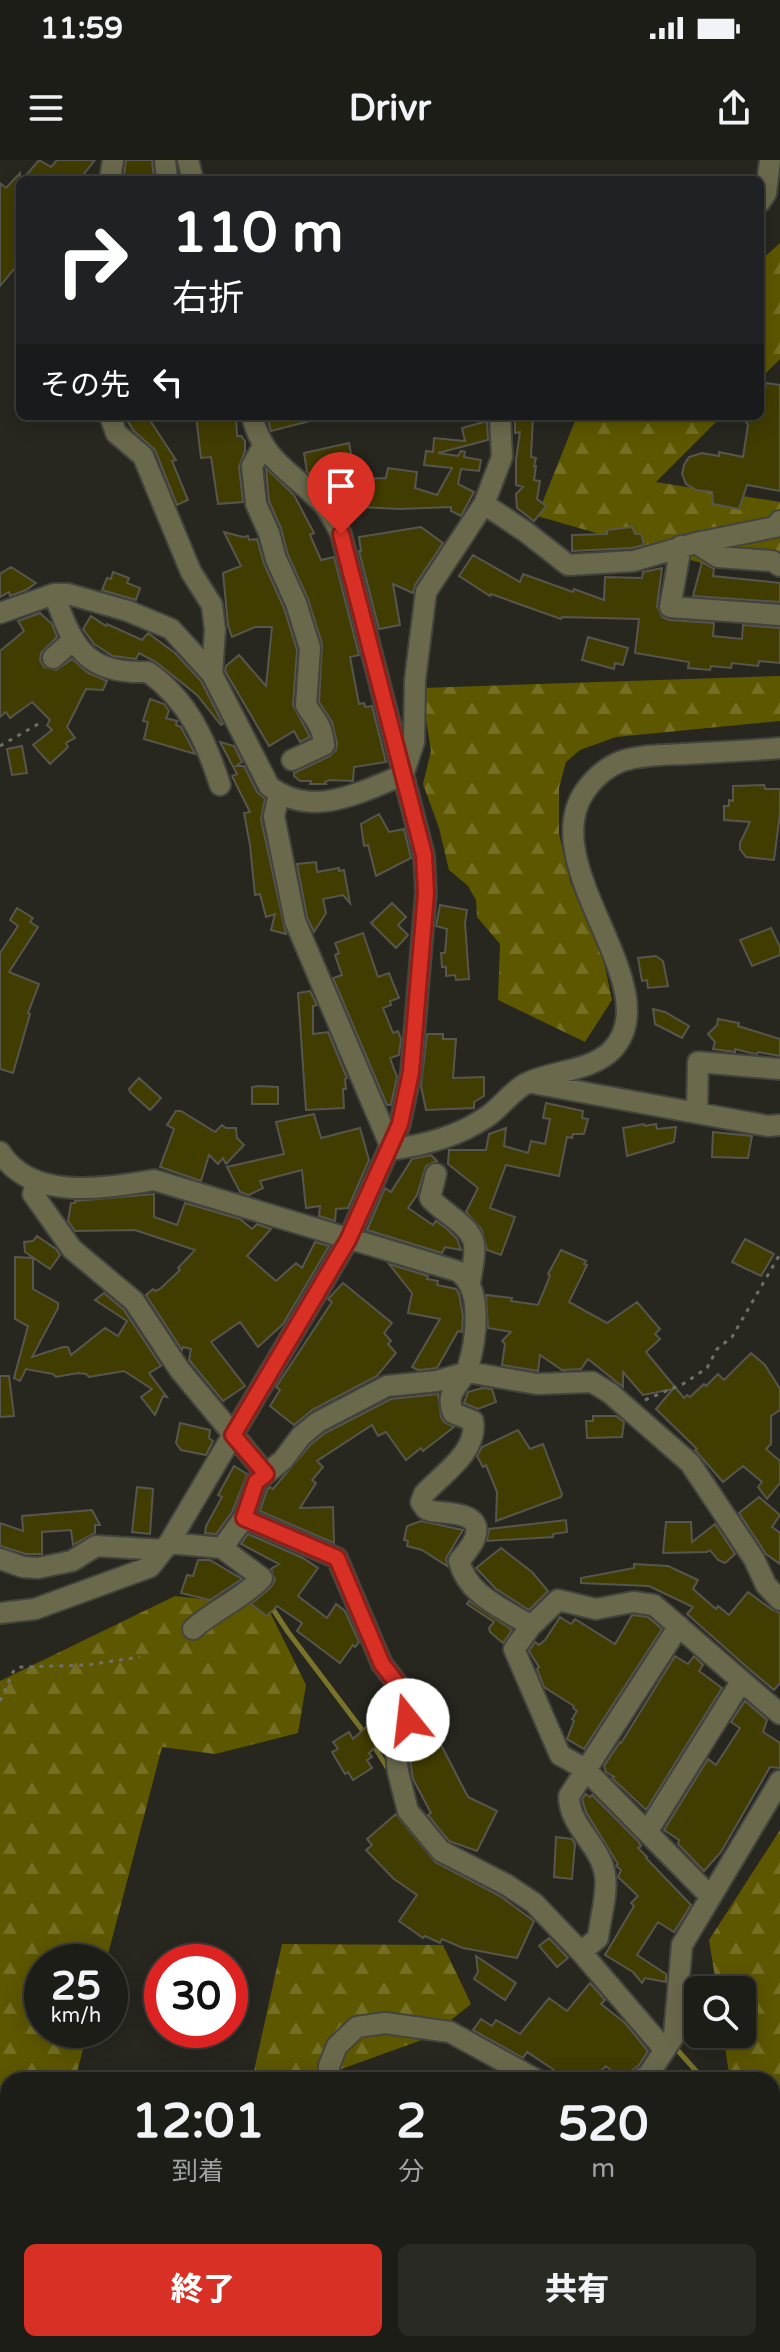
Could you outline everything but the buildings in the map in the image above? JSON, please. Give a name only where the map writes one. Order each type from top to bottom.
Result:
[{"type":"street","points":[[764,196],[770,160]]},
{"type":"street","points":[[111,420],[116,433],[143,456],[191,572],[212,605],[215,630],[212,674]]},
{"type":"street","points":[[0,1613],[35,1609],[150,1567],[166,1546],[348,1240],[400,1124],[411,1072],[426,893],[424,855],[341,534],[324,505],[266,452],[256,434],[253,420]]},
{"type":"street","points":[[0,613],[54,594],[68,594],[128,611],[171,629],[212,674],[269,786],[301,803],[346,798],[403,775],[414,742],[415,680],[426,592],[484,504],[502,457],[500,420]]},
{"type":"street","points":[[263,446],[252,466],[256,504],[296,603],[310,648],[306,705],[319,721],[324,745],[292,760]]},
{"type":"street","points":[[484,504],[568,565],[634,561],[689,544],[775,527],[780,521]]},
{"type":"street","points":[[689,544],[718,557],[772,561],[780,566]]},
{"type":"street","points":[[689,544],[670,607],[780,615]]},
{"type":"street","points":[[54,594],[72,641],[96,662],[134,672],[148,672],[169,690],[196,725],[209,749],[220,785]]},
{"type":"street","points":[[53,658],[72,641]]},
{"type":"street","points":[[389,1148],[418,1146],[468,1127],[486,1118],[528,1083],[586,1065],[603,1056],[618,1040],[626,1022],[625,990],[572,840],[577,806],[589,785],[614,764],[640,757],[780,748]]},
{"type":"street","points":[[279,794],[274,816],[295,921],[389,1148]]},
{"type":"street","points":[[697,1112],[698,1062],[780,1069]]},
{"type":"street","points":[[528,1083],[768,1126],[780,1125]]},
{"type":"street","points":[[0,1152],[5,1160],[36,1182],[71,1188],[110,1187],[154,1180],[457,1271],[466,1276],[470,1284]]},
{"type":"street","points":[[436,1174],[430,1198],[466,1229],[474,1243],[470,1284],[476,1320],[475,1340],[467,1372],[455,1385],[450,1405],[453,1413],[473,1421],[474,1430],[463,1454],[424,1494],[421,1502],[424,1508],[431,1511],[455,1511],[472,1521],[475,1539],[459,1561],[462,1574],[480,1597],[531,1626]]},
{"type":"street","points":[[36,1182],[33,1194],[72,1249],[134,1301],[179,1369],[266,1474]]},
{"type":"street","points":[[222,1548],[244,1518],[256,1482],[283,1460],[301,1436],[318,1422],[387,1386],[437,1381],[467,1372],[537,1384],[592,1382],[690,1463],[754,1559],[766,1585],[780,1600]]},
{"type":"street","points":[[244,1518],[337,1558],[382,1664],[410,1700],[408,1720],[395,1744],[408,1811],[441,1851],[507,1885],[534,1903],[581,1952],[664,2049]]},
{"type":"street","points":[[0,1559],[23,1567],[38,1568],[72,1561],[96,1546],[222,1548],[262,1578],[252,1589],[207,1616],[193,1629]]},
{"type":"street","points":[[710,1896],[585,1769],[560,1755],[514,1649],[531,1626],[558,1600],[596,1609],[633,1602],[654,1605],[780,1714]]},
{"type":"street","points":[[581,1952],[598,1938],[606,1878],[602,1865],[569,1811],[569,1796],[679,1626]]},
{"type":"street","points":[[647,1832],[741,1682]]},
{"type":"street","points":[[650,2072],[674,2036],[682,1945],[780,1781]]},
{"type":"street","points":[[329,2072],[337,2046],[357,2027],[385,2023],[450,2032],[522,2072]]},
{"type":"path","points":[[0,746],[40,723]]},
{"type":"path","points":[[627,1409],[683,1384],[707,1368],[717,1349],[732,1337],[780,1254]]},
{"type":"path","points":[[0,1701],[14,1670],[21,1667],[87,1665],[140,1657]]},
{"type":"green space","points":[[780,243],[780,359],[764,375],[764,257]]},
{"type":"green space","points":[[575,420],[718,420],[656,482],[780,502],[780,553],[760,562],[701,563],[537,516]]},
{"type":"green space","points":[[780,676],[780,721],[616,737],[580,750],[566,762],[559,788],[559,834],[570,881],[604,962],[612,1000],[585,1042],[498,1000],[500,944],[477,917],[476,900],[468,886],[449,870],[439,828],[423,784],[431,751],[421,688]]},
{"type":"green space","points":[[175,1596],[267,1606],[306,1685],[298,1733],[215,1754],[162,1747],[111,1944],[24,1944],[24,2048],[83,2048],[77,2072],[0,2072],[0,1681]]},
{"type":"green space","points":[[780,1830],[780,2072],[729,2072],[725,2048],[756,2048],[756,1976],[715,1976],[709,1940]]},
{"type":"green space","points":[[282,1944],[443,1945],[471,2004],[430,2037],[336,2072],[254,2072]]},
{"type":"waterway","points":[[259,1588],[288,1632],[366,1735]]},
{"type":"waterway","points":[[372,1743],[390,1772]]},
{"type":"waterway","points":[[673,2045],[697,2072]]},
{"type":"route","points":[[341,534],[424,855],[426,893],[411,1072],[400,1124],[348,1240],[233,1435],[266,1474],[256,1482],[244,1518],[337,1558],[382,1664],[410,1700],[408,1720]]}]
